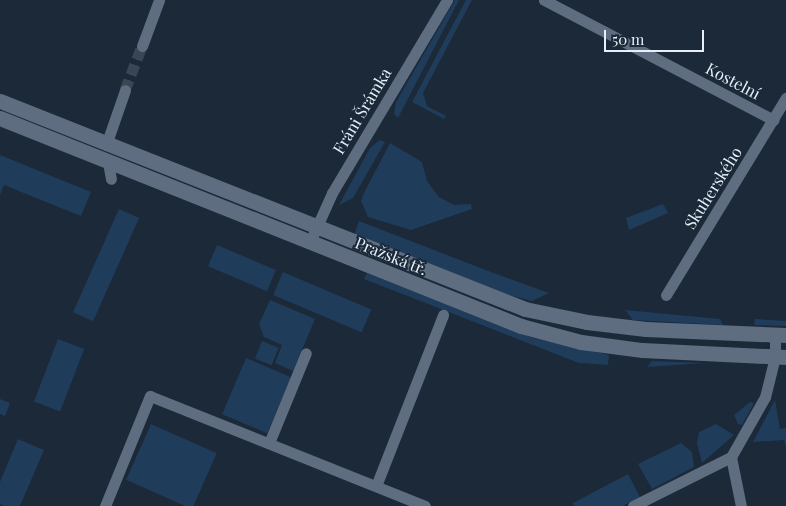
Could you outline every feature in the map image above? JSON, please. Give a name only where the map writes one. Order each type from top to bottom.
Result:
[{"type":"street","points":[[142,46],[158,0]]},
{"type":"street","name":"Fráni Šrámka","points":[[310,242],[317,225],[447,0]]},
{"type":"street","name":"Kostelní","points":[[544,0],[774,120]]},
{"type":"street","points":[[111,179],[105,155],[125,90]]},
{"type":"street","name":"Skuherského","points":[[666,295],[786,98]]},
{"type":"street","name":"Pražská tř.","points":[[0,101],[105,155],[310,242],[521,326],[581,342],[642,350],[781,357]]},
{"type":"street","name":"Pražská tř.","points":[[0,118],[317,225],[482,294],[525,309],[587,322],[646,329],[781,335]]},
{"type":"street","points":[[376,486],[443,315]]},
{"type":"street","points":[[633,506],[730,457],[765,396],[781,357],[781,335]]},
{"type":"street","points":[[269,443],[306,353]]},
{"type":"street","points":[[105,506],[150,396],[425,506]]},
{"type":"street","points":[[730,457],[741,506]]},
{"type":"shaded area","points":[[455,0],[459,0],[398,118],[394,114],[396,102]]},
{"type":"shaded area","points":[[466,0],[472,0],[423,93],[427,106],[446,116],[444,119],[412,102]]},
{"type":"shaded area","points":[[380,140],[385,142],[353,198],[339,205],[370,148]]},
{"type":"shaded area","points":[[390,143],[422,162],[427,181],[439,197],[454,205],[471,204],[472,209],[411,230],[368,217],[361,201]]},
{"type":"shaded area","points":[[0,155],[91,192],[81,216],[4,185],[0,195]]},
{"type":"shaded area","points":[[663,204],[668,213],[629,230],[626,218]]},
{"type":"shaded area","points":[[119,209],[139,218],[93,321],[73,312]]},
{"type":"shaded area","points":[[359,221],[549,293],[532,301],[509,295],[354,235]]},
{"type":"shaded area","points":[[217,245],[276,270],[267,291],[208,266]]},
{"type":"shaded area","points":[[283,272],[371,310],[362,333],[273,295]]},
{"type":"shaded area","points":[[367,273],[530,337],[609,355],[608,365],[579,363],[364,279]]},
{"type":"shaded area","points":[[270,300],[315,319],[293,371],[275,363],[282,345],[264,337],[259,324]]},
{"type":"shaded area","points":[[625,310],[720,319],[723,325],[633,320]]},
{"type":"shaded area","points":[[755,319],[786,321],[786,326],[754,325]]},
{"type":"shaded area","points":[[58,339],[84,349],[60,412],[34,402]]},
{"type":"shaded area","points":[[262,341],[279,348],[272,365],[255,359]]},
{"type":"shaded area","points":[[246,358],[291,377],[267,433],[222,414]]},
{"type":"shaded area","points":[[652,361],[705,363],[647,367]]},
{"type":"shaded area","points":[[0,399],[10,403],[5,416],[0,414]]},
{"type":"shaded area","points":[[775,400],[780,429],[786,428],[786,447],[784,440],[753,442]]},
{"type":"shaded area","points":[[750,402],[754,403],[742,425],[738,424],[734,415]]},
{"type":"shaded area","points":[[151,424],[217,453],[193,506],[185,506],[126,480]]},
{"type":"shaded area","points":[[716,424],[734,435],[702,463],[697,443],[699,432]]},
{"type":"shaded area","points":[[18,439],[44,450],[20,506],[5,506],[0,504],[0,482]]},
{"type":"shaded area","points":[[681,443],[692,452],[694,467],[652,489],[638,464]]},
{"type":"shaded area","points":[[628,474],[640,497],[623,506],[574,506],[573,503]]},
{"type":"tunnel","points":[[125,90],[142,46]]}]
